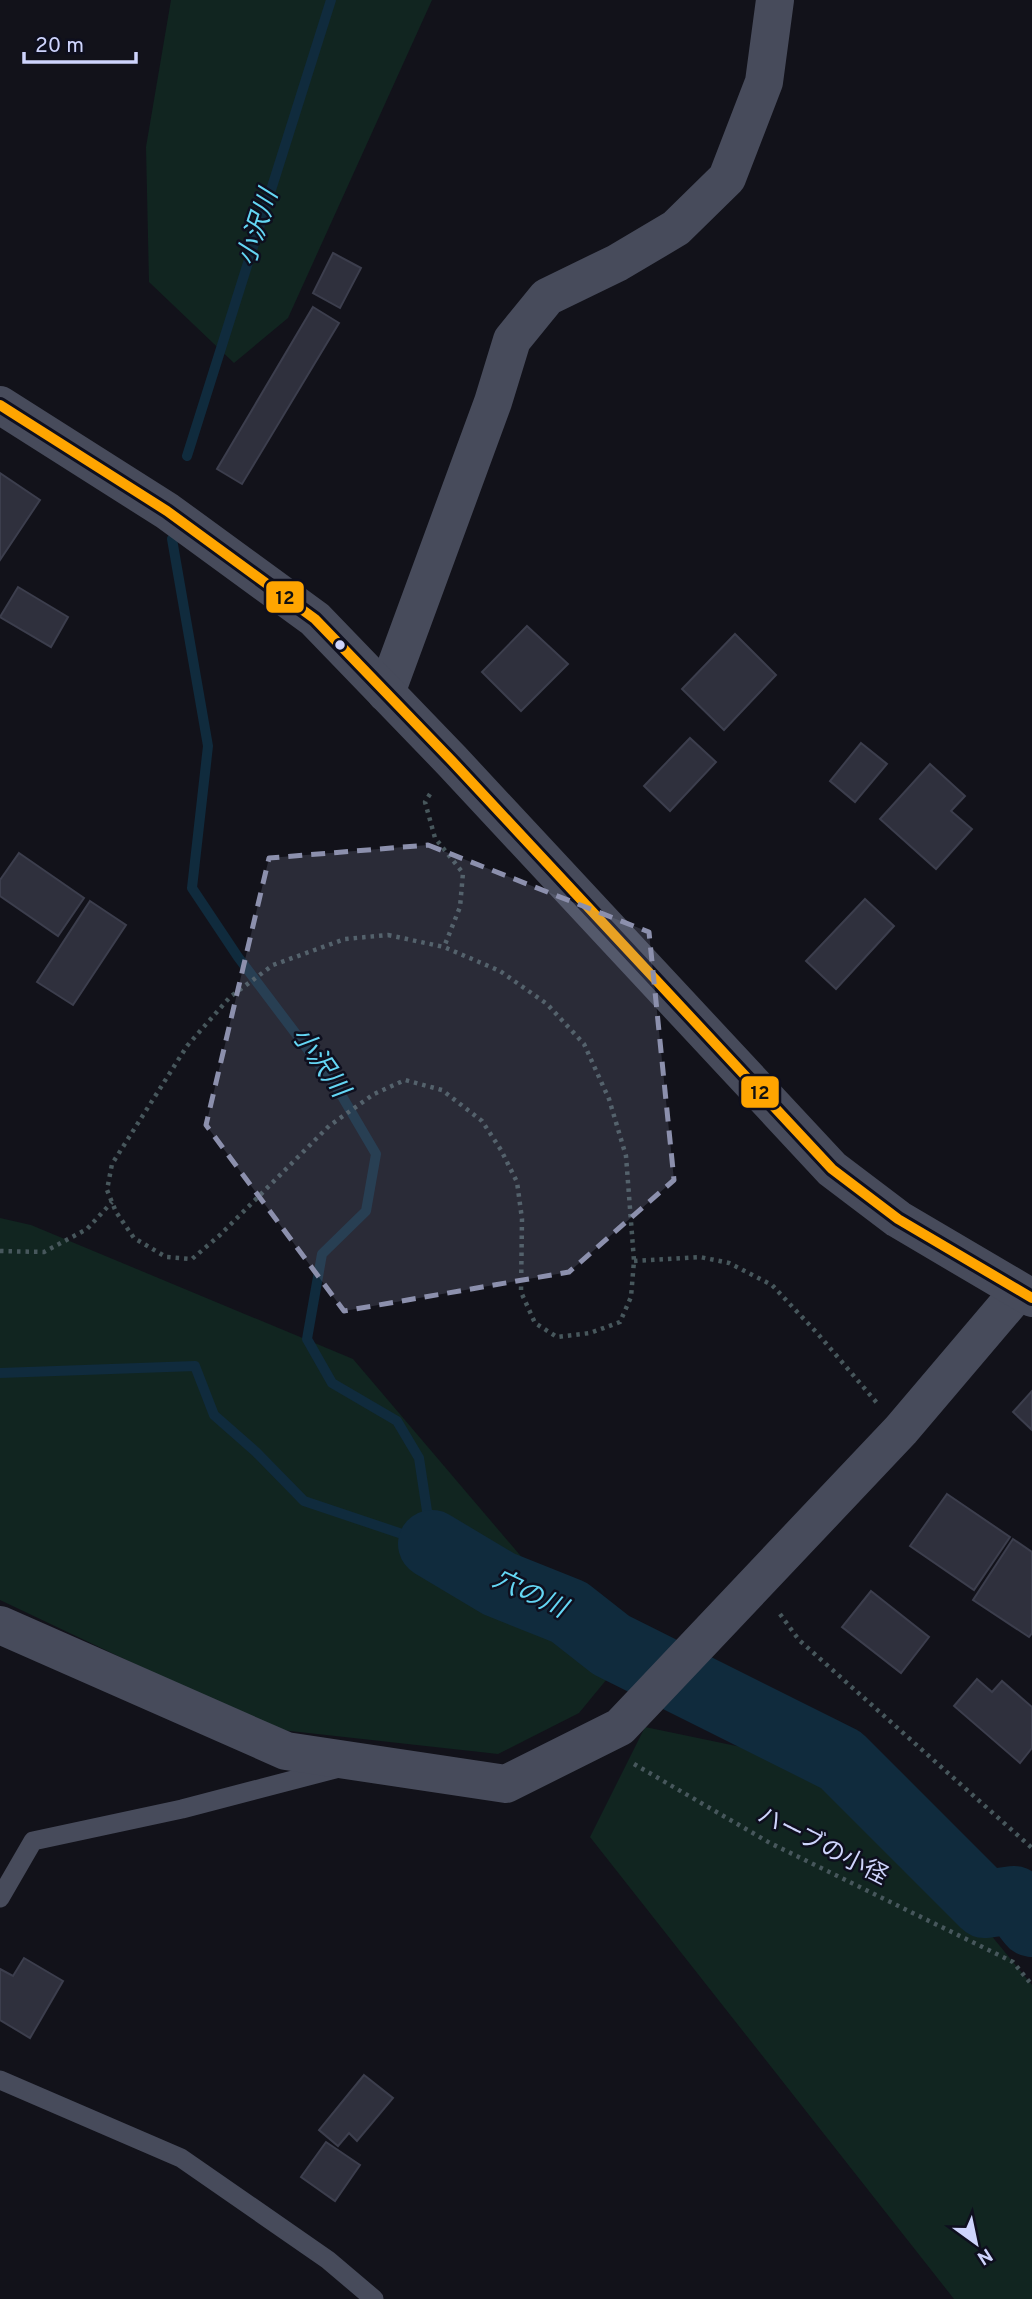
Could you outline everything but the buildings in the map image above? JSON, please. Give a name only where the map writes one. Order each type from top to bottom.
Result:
[{"type":"street","points":[[386,693],[493,402],[512,340],[547,298],[617,263],[676,228],[727,178],[764,82],[775,0]]},
{"type":"street","points":[[0,405],[167,511],[315,619],[452,761],[832,1169],[898,1219],[1026,1294],[751,1588],[607,1734],[506,1784],[286,1751],[0,1625]]},
{"type":"lane","points":[[0,1898],[33,1841],[183,1809],[360,1762]]},
{"type":"lane","points":[[0,2080],[181,2158],[328,2260],[374,2299]]},
{"type":"path","points":[[444,947],[460,907],[463,873],[435,838],[425,802],[452,761]]},
{"type":"path","points":[[388,935],[444,947],[509,977],[547,1004],[584,1044],[609,1099],[626,1156],[634,1261],[631,1297],[620,1322],[590,1334],[557,1337],[535,1323],[521,1292],[522,1219],[517,1182],[501,1150],[482,1121],[442,1090],[405,1080],[374,1094],[329,1126],[220,1235],[192,1259],[166,1257],[134,1238],[116,1212],[107,1190],[111,1164],[187,1046],[230,998],[274,964],[345,939],[388,935]]},
{"type":"path","points":[[0,1251],[44,1252],[87,1229],[112,1202]]},
{"type":"path","points":[[634,1261],[700,1257],[729,1263],[772,1285],[901,1430]]},
{"type":"path","points":[[751,1588],[799,1640],[1032,1848]]},
{"type":"path","name":"ハーブの小径","points":[[607,1734],[770,1843],[1013,1962],[1032,1985]]},
{"type":"highlighted area","points":[[428,845],[649,932],[674,1180],[569,1272],[344,1311],[206,1125],[269,858]]},
{"type":"green space","points":[[171,0],[432,0],[288,318],[234,363],[149,282],[146,147]]},
{"type":"green space","points":[[0,1218],[31,1225],[353,1359],[616,1668],[579,1713],[498,1754],[272,1729],[0,1600]]},
{"type":"green space","points":[[645,1727],[779,1755],[939,1872],[1032,1985],[1032,2299],[954,2299],[590,1837]]},
{"type":"waterway","name":"小沢川","points":[[187,456],[331,0]]},
{"type":"waterway","name":"小沢川","points":[[0,1373],[195,1366],[214,1415],[256,1452],[304,1501],[432,1544],[419,1458],[397,1421],[332,1383],[307,1339],[322,1254],[366,1211],[376,1154],[339,1091],[238,957],[192,888],[208,746],[172,539]]},
{"type":"waterway","name":"穴の川","points":[[432,1544],[499,1584],[569,1612],[611,1645],[841,1760],[985,1904],[1014,1900],[1032,1923]]},
{"type":"transit line","name":"12","points":[[0,405],[167,511],[315,619],[452,761],[832,1169],[898,1219],[1032,1298]]}]
